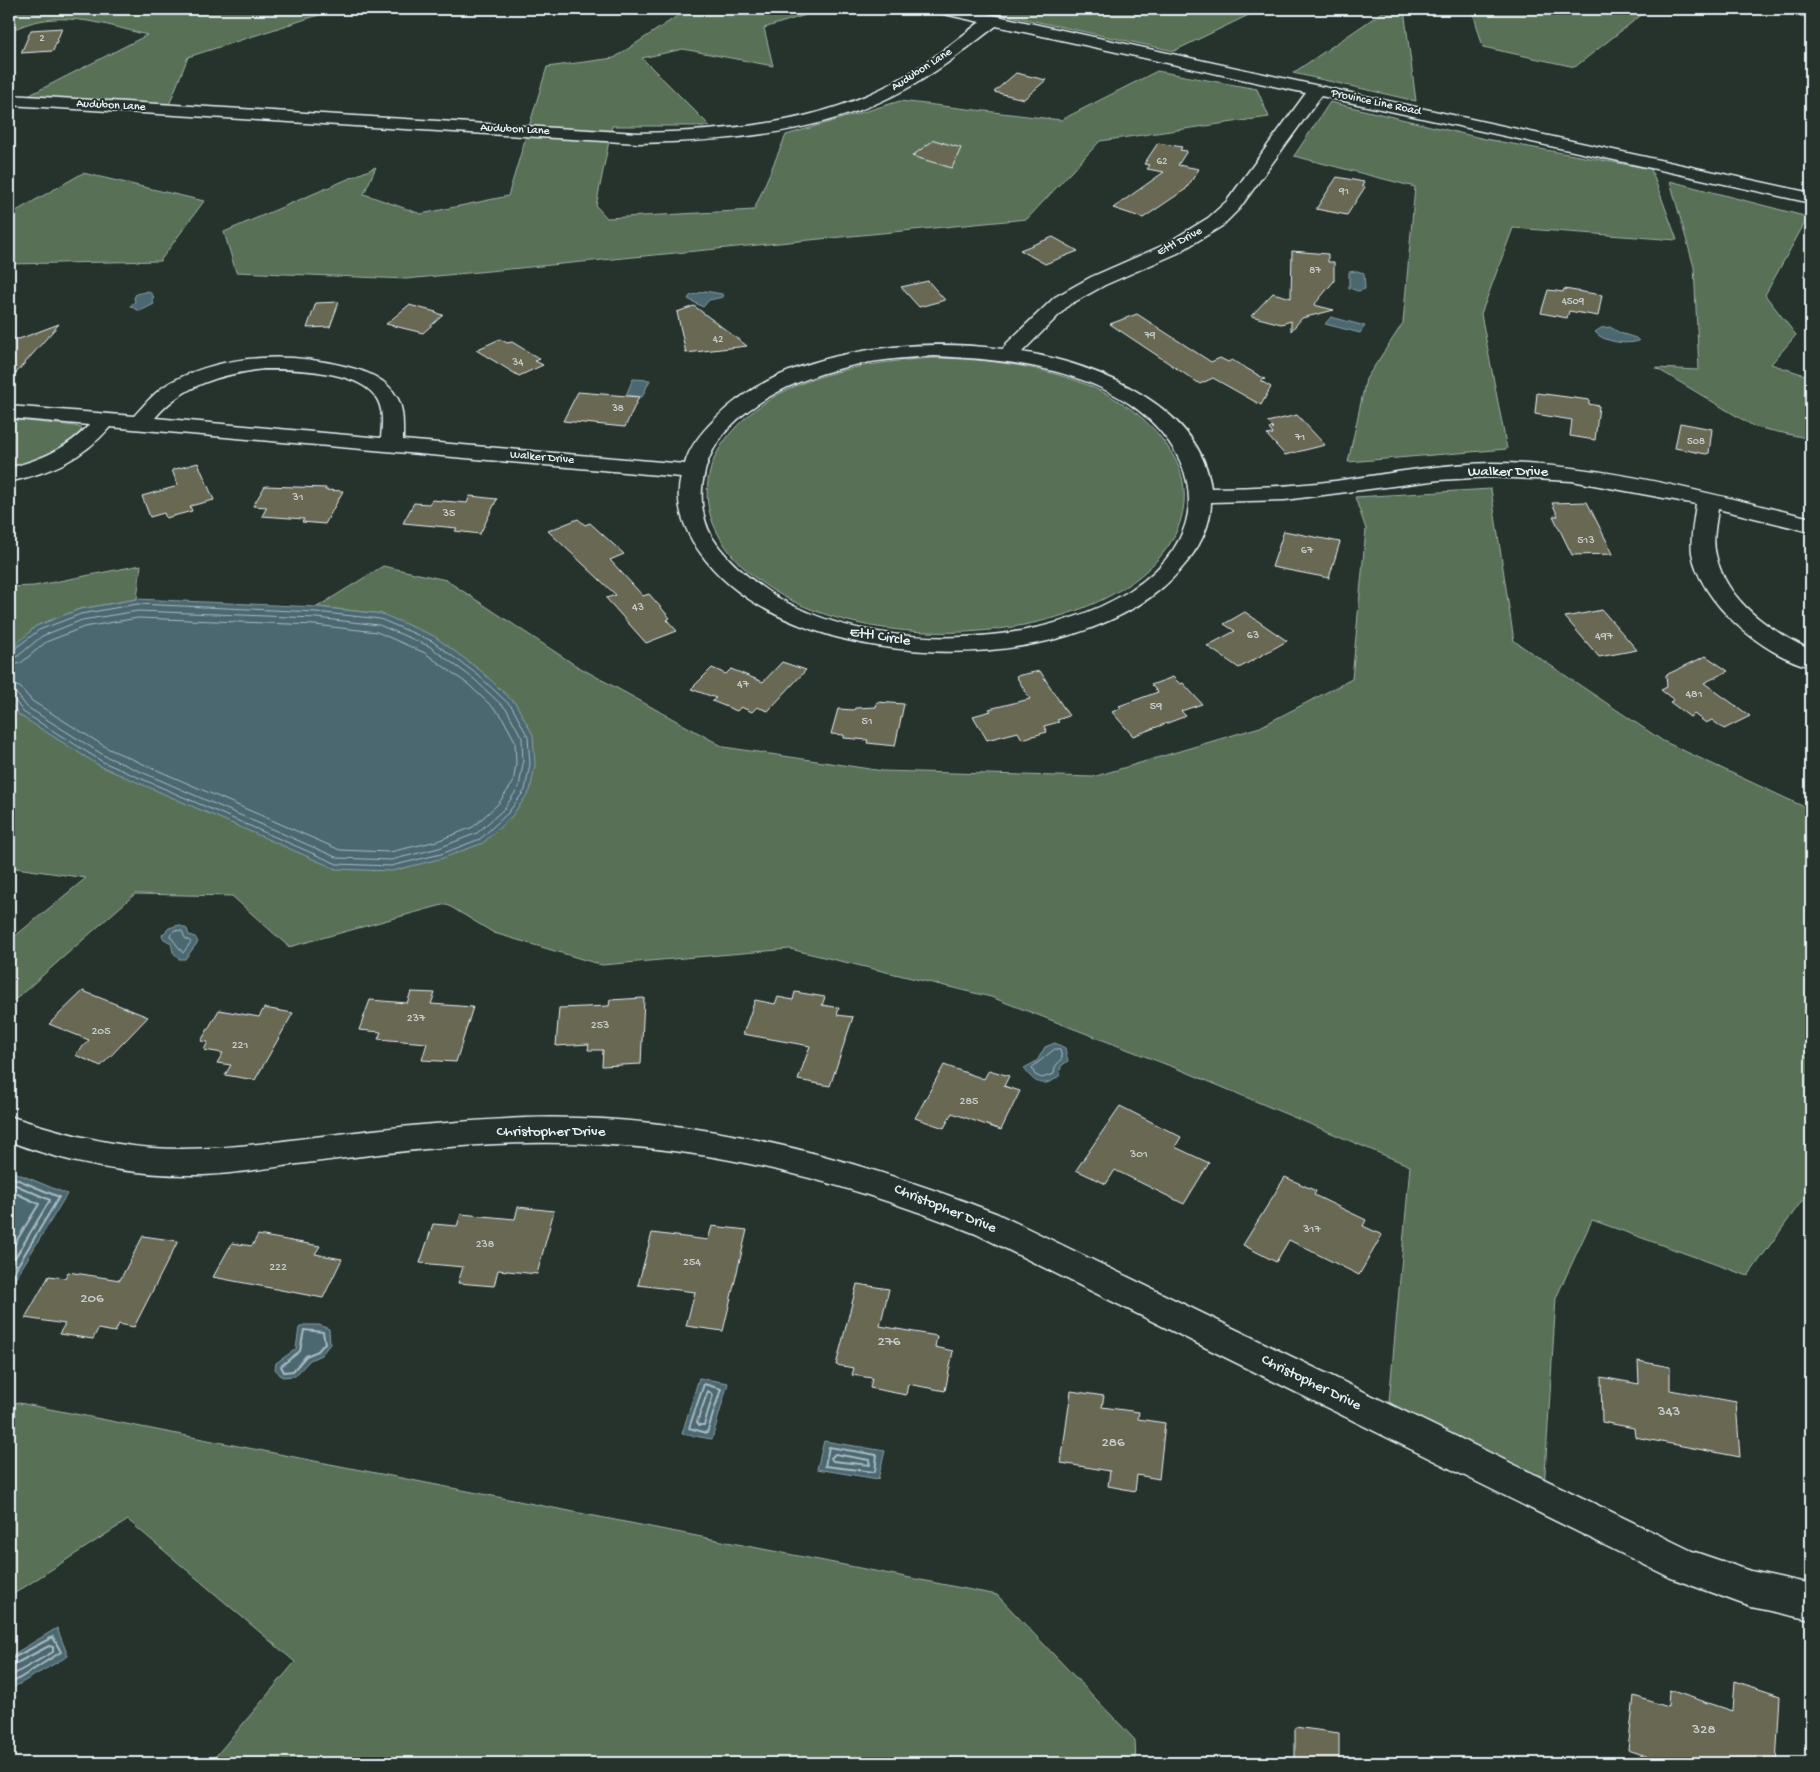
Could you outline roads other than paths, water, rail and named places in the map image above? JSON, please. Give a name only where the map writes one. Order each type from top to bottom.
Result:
[{"type":"street","name":"Province Line Road","points":[[940,9],[1811,198]]},
{"type":"street","name":"Audubon Lane","points":[[9,100],[638,138],[716,135],[781,126],[820,117],[873,99],[918,76],[993,20]]},
{"type":"street","name":"Ettl Drive","points":[[1011,355],[1014,347],[1062,301],[1098,281],[1178,245],[1215,222],[1233,205],[1316,91]]},
{"type":"street","name":"Ettl Circle","points":[[967,350],[1011,355],[1072,370],[1103,382],[1150,411],[1169,427],[1184,446],[1194,465],[1201,494],[1200,515],[1192,539],[1177,561],[1156,582],[1111,610],[1072,626],[1037,635],[995,642],[912,643],[874,638],[805,619],[763,599],[736,580],[715,558],[697,529],[692,515],[690,492],[693,471],[702,449],[714,431],[732,414],[752,398],[779,383],[806,372],[862,357],[898,352],[967,350]]},
{"type":"street","points":[[140,423],[146,413],[165,395],[202,376],[255,364],[311,364],[335,369],[361,378],[377,387],[388,398],[393,412],[392,445]]},
{"type":"street","name":"Walker Drive","points":[[9,412],[693,471]]},
{"type":"street","points":[[9,475],[46,463],[71,452],[84,443],[105,420]]},
{"type":"street","name":"Walker Drive","points":[[1201,494],[1286,493],[1448,472],[1491,470],[1582,475],[1628,482],[1811,525]]},
{"type":"street","points":[[1708,501],[1704,554],[1710,574],[1723,596],[1743,616],[1766,634],[1811,659]]},
{"type":"street","name":"Christopher Drive","points":[[9,1128],[30,1137],[82,1151],[138,1160],[202,1162],[459,1134],[538,1130],[617,1132],[695,1140],[786,1156],[862,1177],[936,1202],[987,1224],[1684,1566],[1751,1589],[1811,1602]]},
{"type":"water","points":[[1357,271],[1364,273],[1365,289],[1358,291],[1349,288],[1349,272]]},
{"type":"water","points":[[149,291],[154,297],[152,299],[154,304],[140,311],[130,306],[135,302],[136,294]]},
{"type":"water","points":[[705,291],[722,294],[723,297],[709,300],[703,307],[688,299],[690,296]]},
{"type":"water","points":[[1331,317],[1365,326],[1360,333],[1325,324]]},
{"type":"water","points":[[1610,327],[1639,341],[1628,343],[1616,342],[1604,338],[1595,332],[1601,328]]},
{"type":"water","points":[[633,379],[650,380],[642,397],[626,395]]},
{"type":"water","points":[[137,599],[317,607],[382,614],[434,636],[481,671],[516,704],[533,735],[535,765],[530,791],[512,816],[483,843],[443,858],[392,871],[336,869],[100,766],[19,715],[9,700],[9,651],[36,626],[80,609]]},
{"type":"water","points":[[179,925],[187,929],[189,935],[195,937],[198,942],[185,959],[179,959],[173,952],[171,943],[164,939],[162,935],[169,928]]},
{"type":"water","points":[[1055,1043],[1065,1048],[1068,1061],[1061,1066],[1060,1075],[1055,1079],[1040,1083],[1032,1078],[1024,1068],[1037,1061],[1045,1047]]},
{"type":"water","points":[[9,1170],[67,1194],[9,1289]]},
{"type":"water","points":[[304,1325],[319,1325],[329,1329],[330,1344],[321,1355],[310,1360],[295,1376],[282,1377],[275,1369],[276,1363],[296,1349],[299,1328]]},
{"type":"water","points":[[699,1378],[728,1383],[712,1439],[682,1434]]},
{"type":"water","points":[[824,1441],[885,1451],[878,1479],[817,1469]]},
{"type":"water","points":[[57,1628],[68,1656],[9,1690],[9,1657]]}]
